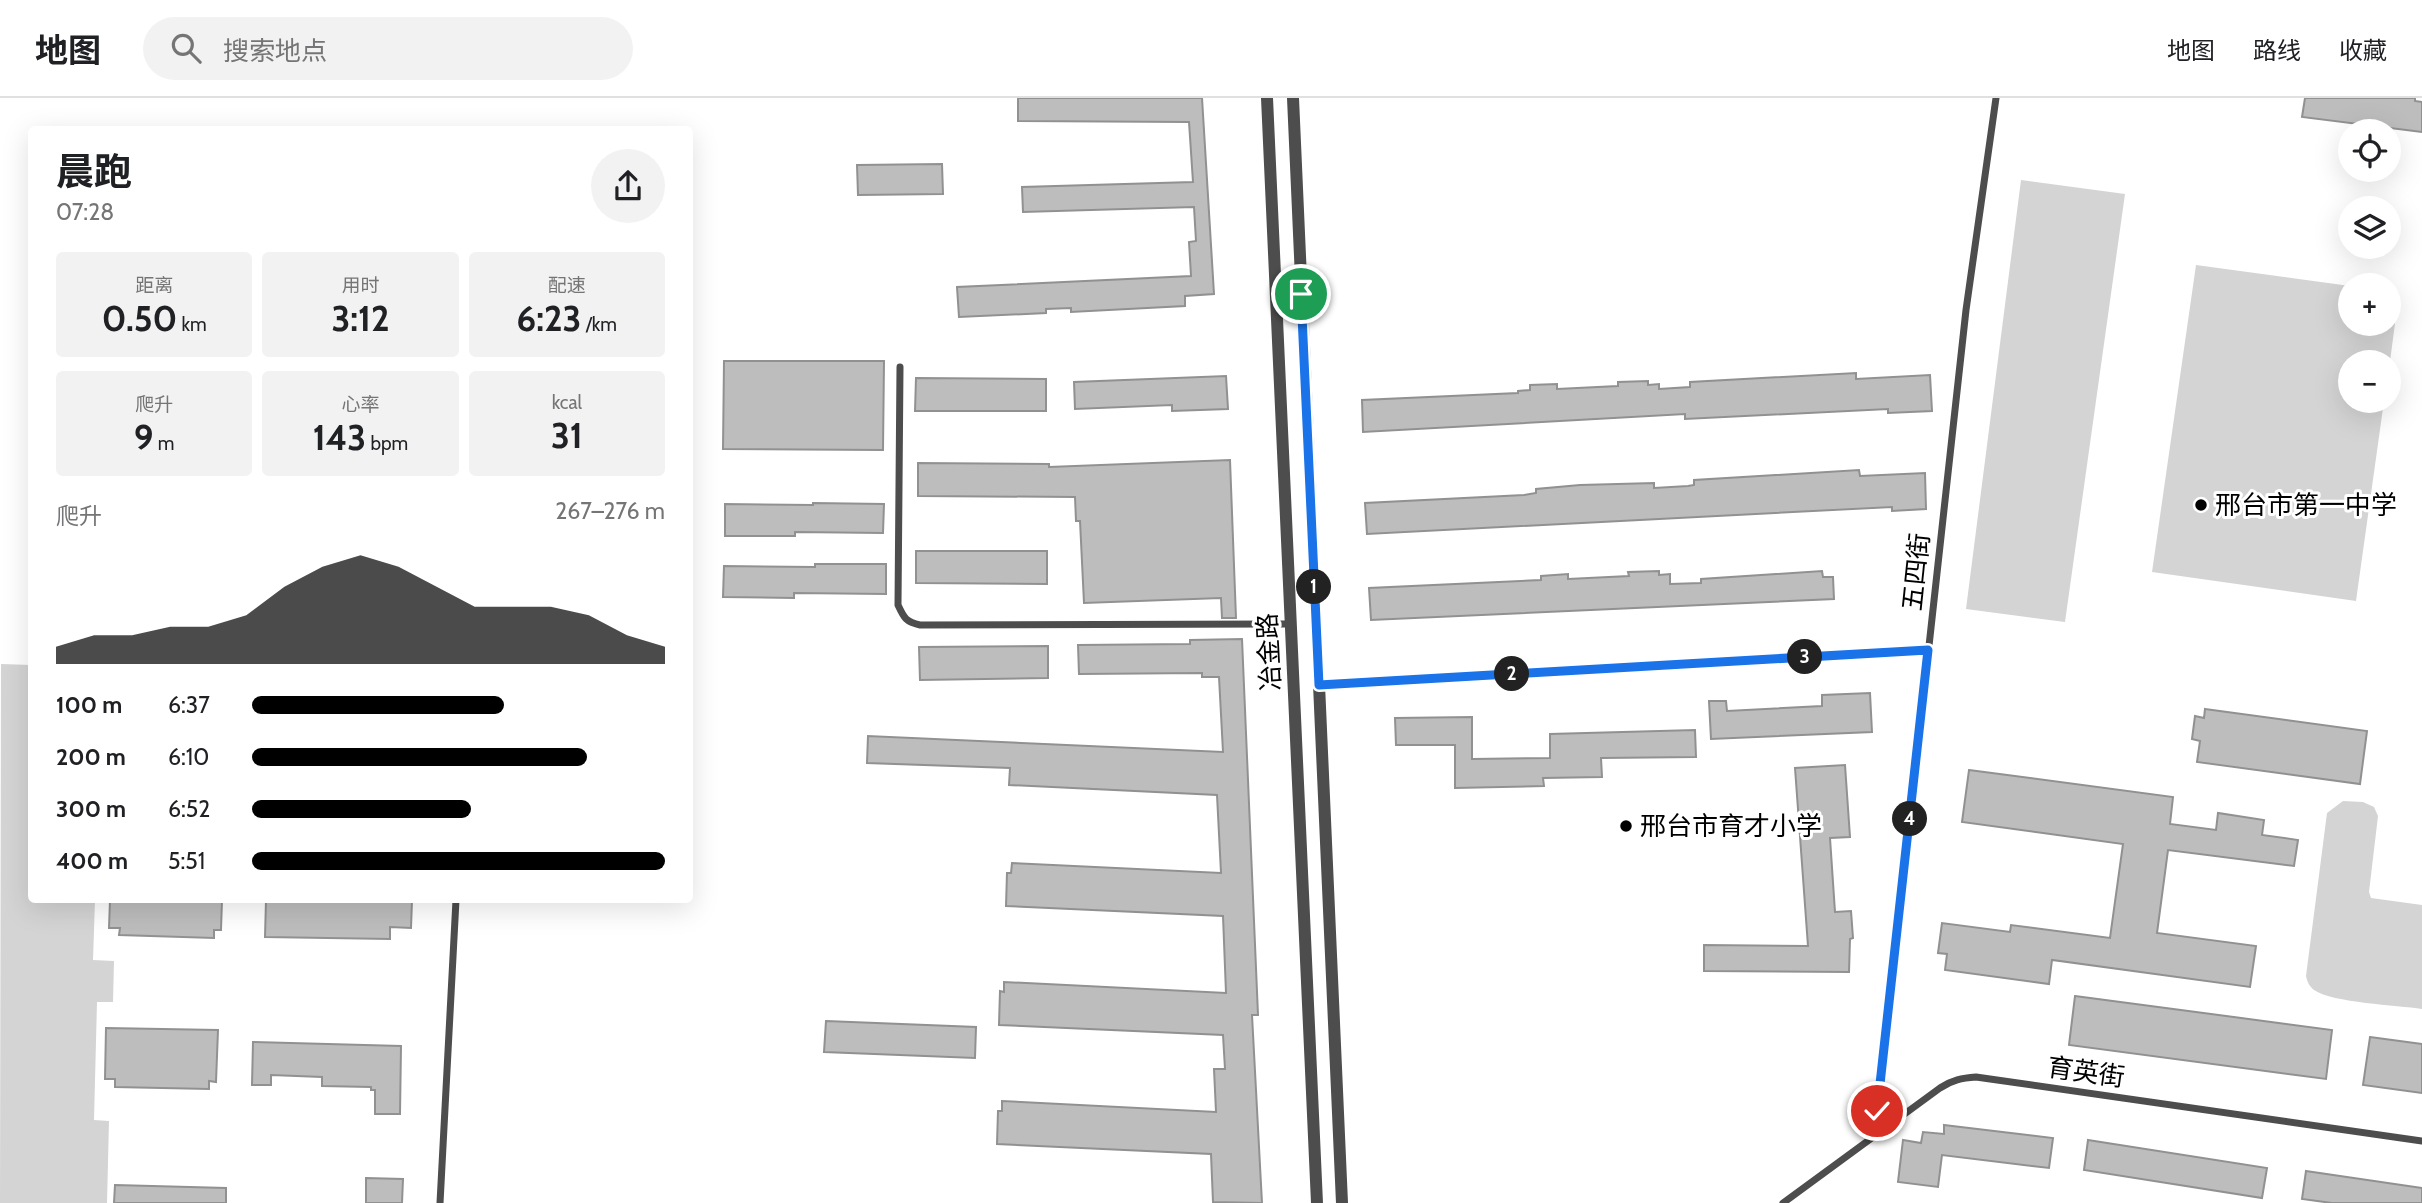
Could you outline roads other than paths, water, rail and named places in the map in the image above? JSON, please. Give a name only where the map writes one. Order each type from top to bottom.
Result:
[{"type":"street","name":"冶金路","points":[[1267,98],[1317,1203]]},
{"type":"street","name":"冶金路","points":[[1293,98],[1342,1203]]},
{"type":"street","name":"五四街","points":[[1875,1136],[1966,310],[1996,98]]},
{"type":"street","points":[[900,367],[898,605],[904,618],[910,623],[1291,624]]},
{"type":"street","points":[[1319,685],[1928,650]]},
{"type":"street","points":[[440,1203],[456,903]]},
{"type":"street","name":"育英街","points":[[1783,1203],[1951,1081],[1976,1077],[2422,1141]]},
{"type":"place","name":"邢台市第一中学","points":[[2201,505]]},
{"type":"place","name":"邢台市育才小学","points":[[1626,826]]}]
